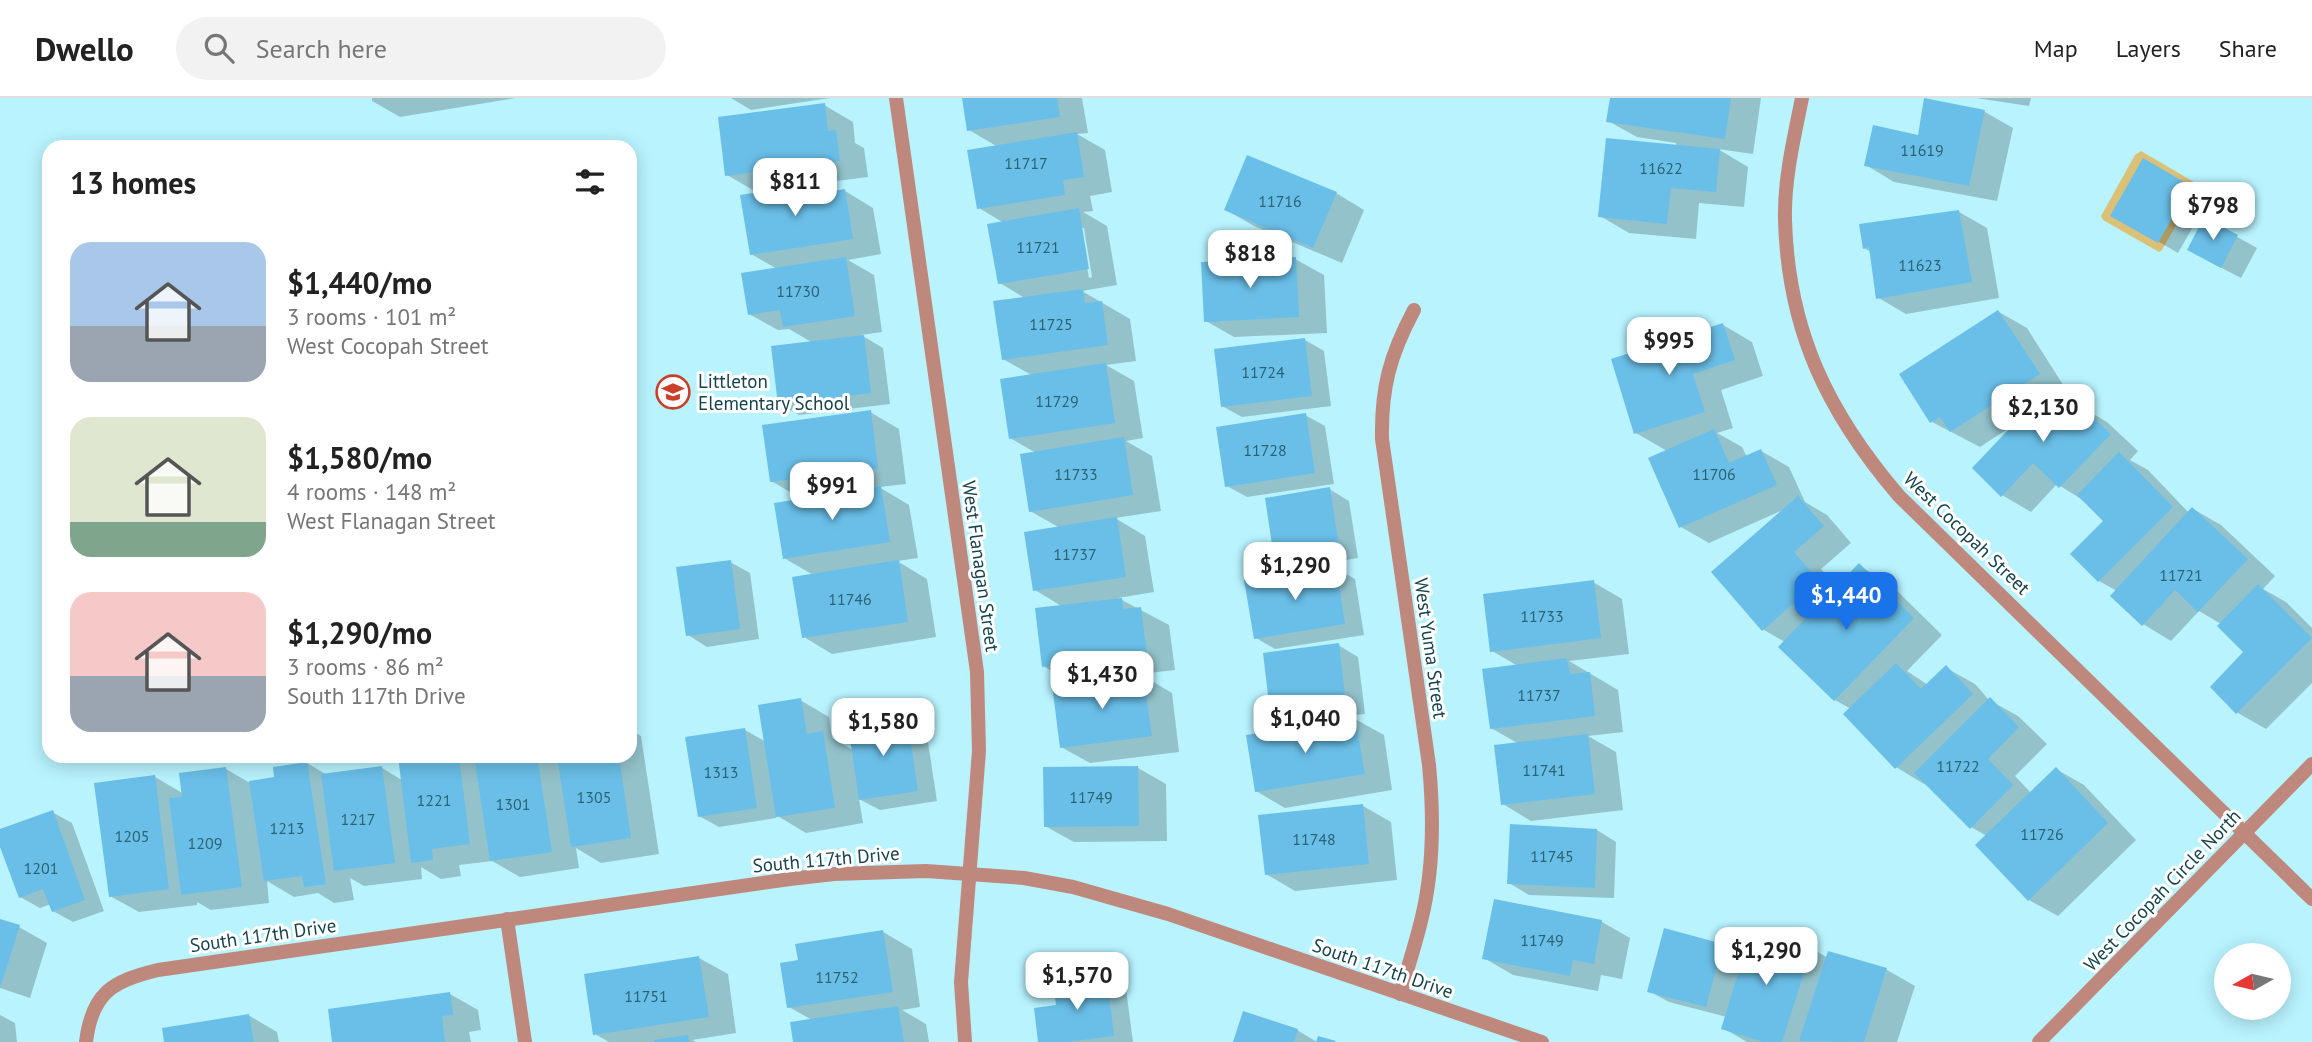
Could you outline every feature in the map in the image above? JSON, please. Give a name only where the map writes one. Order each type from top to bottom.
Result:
[{"type":"street","name":"West Flanagan Street","points":[[896,98],[977,671],[979,751],[961,982],[965,1042]]},
{"type":"street","name":"West Cocopah Street","points":[[1802,98],[1791,149],[1785,218],[1792,290],[1813,362],[1850,435],[1899,496],[2312,899]]},
{"type":"street","name":"West Yuma Street","points":[[1400,994],[1422,920],[1429,881],[1433,803],[1382,439],[1381,403],[1388,368],[1400,336],[1414,310]]},
{"type":"street","name":"West Cocopah Circle North","points":[[2039,1042],[2312,764]]},
{"type":"street","name":"South 117th Drive","points":[[86,1042],[89,1019],[100,998],[117,984],[136,975],[158,970],[823,875],[968,872],[1024,878],[1121,899],[1542,1042]]},
{"type":"street","points":[[507,919],[524,1042]]},
{"type":"shaded area","points":[[2141,151],[2199,185],[2159,252],[2103,220],[2101,216],[2135,155]]},
{"type":"building","points":[[962,98],[1057,98],[1060,117],[967,131]]},
{"type":"building","points":[[1610,98],[1731,98],[1725,139],[1606,122]]},
{"type":"building","points":[[1924,98],[1985,110],[1969,186],[1864,166],[1873,125],[1918,135]]},
{"type":"building","points":[[825,103],[828,131],[836,130],[840,161],[725,176],[718,117]]},
{"type":"building","points":[[1077,132],[1084,177],[1063,180],[1065,195],[977,209],[967,150]]},
{"type":"building","points":[[1606,138],[1720,149],[1716,192],[1671,188],[1667,224],[1598,217]]},
{"type":"building","points":[[1247,155],[1337,192],[1313,248],[1224,210]]},
{"type":"building","points":[[2143,158],[2191,186],[2158,243],[2110,216]]},
{"type":"building","points":[[815,183],[817,194],[845,189],[853,239],[750,255],[740,195]]},
{"type":"building","points":[[1079,208],[1089,269],[998,284],[987,224]]},
{"type":"building","points":[[1959,210],[1972,282],[1876,299],[1869,247],[1863,249],[1859,224]]},
{"type":"building","points":[[2204,217],[2238,235],[2221,268],[2187,250]]},
{"type":"building","points":[[846,257],[855,316],[783,327],[780,310],[748,315],[741,273]]},
{"type":"building","points":[[1296,257],[1299,317],[1204,322],[1201,262]]},
{"type":"building","points":[[1083,289],[1085,303],[1102,301],[1108,345],[1002,360],[993,301]]},
{"type":"building","points":[[1998,310],[2040,374],[1950,432],[1940,417],[1930,423],[1899,374]]},
{"type":"building","points":[[1723,323],[1735,360],[1693,374],[1705,412],[1634,434],[1611,359]]},
{"type":"building","points":[[864,335],[871,393],[778,405],[771,346]]},
{"type":"building","points":[[1305,338],[1312,396],[1221,407],[1214,349]]},
{"type":"building","points":[[1106,363],[1115,423],[1009,439],[1000,379]]},
{"type":"building","points":[[2047,389],[2070,411],[2078,403],[2111,434],[2059,488],[2033,463],[2001,497],[1972,468]]},
{"type":"building","points":[[871,410],[878,468],[770,482],[762,425]]},
{"type":"building","points":[[1306,413],[1315,473],[1225,487],[1216,427]]},
{"type":"building","points":[[1714,429],[1729,463],[1761,449],[1777,485],[1679,528],[1648,458]]},
{"type":"building","points":[[1124,437],[1133,495],[1029,512],[1020,454]]},
{"type":"building","points":[[2119,452],[2173,507],[2098,582],[2070,554],[2103,521],[2077,495]]},
{"type":"building","points":[[881,486],[890,542],[783,559],[774,503]]},
{"type":"building","points":[[1330,487],[1339,547],[1274,558],[1265,498]]},
{"type":"building","points":[[1798,496],[1824,526],[1794,552],[1819,581],[1762,631],[1711,572]]},
{"type":"building","points":[[2192,507],[2248,559],[2198,612],[2175,590],[2142,626],[2110,596]]},
{"type":"building","points":[[1117,517],[1126,577],[1033,591],[1024,532]]},
{"type":"building","points":[[731,560],[740,629],[686,636],[676,567]]},
{"type":"building","points":[[899,560],[908,622],[802,638],[792,577]]},
{"type":"building","points":[[1859,563],[1914,618],[1834,701],[1778,647]]},
{"type":"building","points":[[1336,566],[1345,624],[1254,639],[1244,580]]},
{"type":"building","points":[[1594,580],[1601,638],[1490,652],[1483,594]]},
{"type":"building","points":[[2258,584],[2312,638],[2236,714],[2210,687],[2243,652],[2217,626]]},
{"type":"building","points":[[1122,598],[1123,609],[1141,607],[1147,655],[1042,667],[1035,608]]},
{"type":"building","points":[[1339,643],[1346,704],[1270,712],[1263,653]]},
{"type":"building","points":[[1567,658],[1570,674],[1590,672],[1595,716],[1490,729],[1482,669]]},
{"type":"building","points":[[1896,663],[1921,689],[1946,665],[1973,694],[1895,769],[1843,714]]},
{"type":"building","points":[[1143,674],[1152,736],[1060,748],[1052,685]]},
{"type":"building","points":[[1990,697],[2019,727],[1988,759],[2013,785],[1970,829],[1914,773]]},
{"type":"building","points":[[801,698],[807,734],[823,731],[835,808],[776,817],[758,705]]},
{"type":"building","points":[[907,716],[918,791],[859,800],[848,725]]},
{"type":"building","points":[[1355,717],[1365,774],[1255,792],[1246,735]]},
{"type":"building","points":[[745,728],[757,808],[698,817],[685,737]]},
{"type":"building","points":[[1588,734],[1595,794],[1501,805],[1494,745]]},
{"type":"building","points":[[307,763],[326,884],[304,887],[302,876],[264,881],[249,781],[274,777],[273,767]]},
{"type":"building","points":[[399,763],[460,763],[470,844],[432,849],[433,860],[411,863]]},
{"type":"building","points":[[475,763],[538,763],[552,852],[490,861]]},
{"type":"building","points":[[558,763],[620,763],[631,838],[571,847]]},
{"type":"building","points":[[382,766],[395,863],[334,871],[321,774]]},
{"type":"building","points":[[1138,766],[1139,826],[1044,827],[1043,767]]},
{"type":"building","points":[[226,767],[242,887],[181,895],[169,798],[182,797],[179,773]]},
{"type":"building","points":[[2056,767],[2108,823],[2028,901],[1975,845]]},
{"type":"building","points":[[155,775],[169,889],[109,897],[94,783]]},
{"type":"building","points":[[1363,804],[1369,864],[1265,875],[1258,815]]},
{"type":"building","points":[[53,810],[85,900],[52,912],[43,889],[19,898],[0,847],[0,829]]},
{"type":"building","points":[[1510,824],[1597,829],[1595,888],[1507,884]]},
{"type":"building","points":[[1494,899],[1602,920],[1594,964],[1573,960],[1570,976],[1482,959]]},
{"type":"building","points":[[0,919],[20,925],[1,985],[0,985]]},
{"type":"building","points":[[1664,928],[1723,944],[1706,1007],[1647,992]]},
{"type":"building","points":[[1752,928],[1812,947],[1782,1042],[1763,1042],[1721,1029]]},
{"type":"building","points":[[883,930],[893,992],[787,1008],[780,963],[798,960],[795,944]]},
{"type":"building","points":[[1828,951],[1887,968],[1864,1042],[1799,1041]]},
{"type":"building","points":[[699,956],[709,1017],[593,1035],[584,974]]},
{"type":"building","points":[[1107,976],[1114,1036],[1067,1042],[1038,1042],[1034,1008],[1056,1005],[1053,983]]},
{"type":"building","points":[[450,992],[453,1015],[442,1016],[445,1042],[332,1042],[328,1009]]},
{"type":"building","points":[[898,1006],[904,1042],[793,1042],[790,1022]]},
{"type":"building","points":[[1243,1011],[1298,1029],[1294,1042],[1233,1042]]},
{"type":"building","points":[[249,1014],[254,1042],[164,1042],[162,1028]]},
{"type":"building","points":[[688,1035],[689,1042],[654,1042],[654,1040]]},
{"type":"building","points":[[1318,1036],[1336,1041],[1316,1042]]},
{"type":"place","name":"Littleton Elementary School","points":[[673,392]]}]
